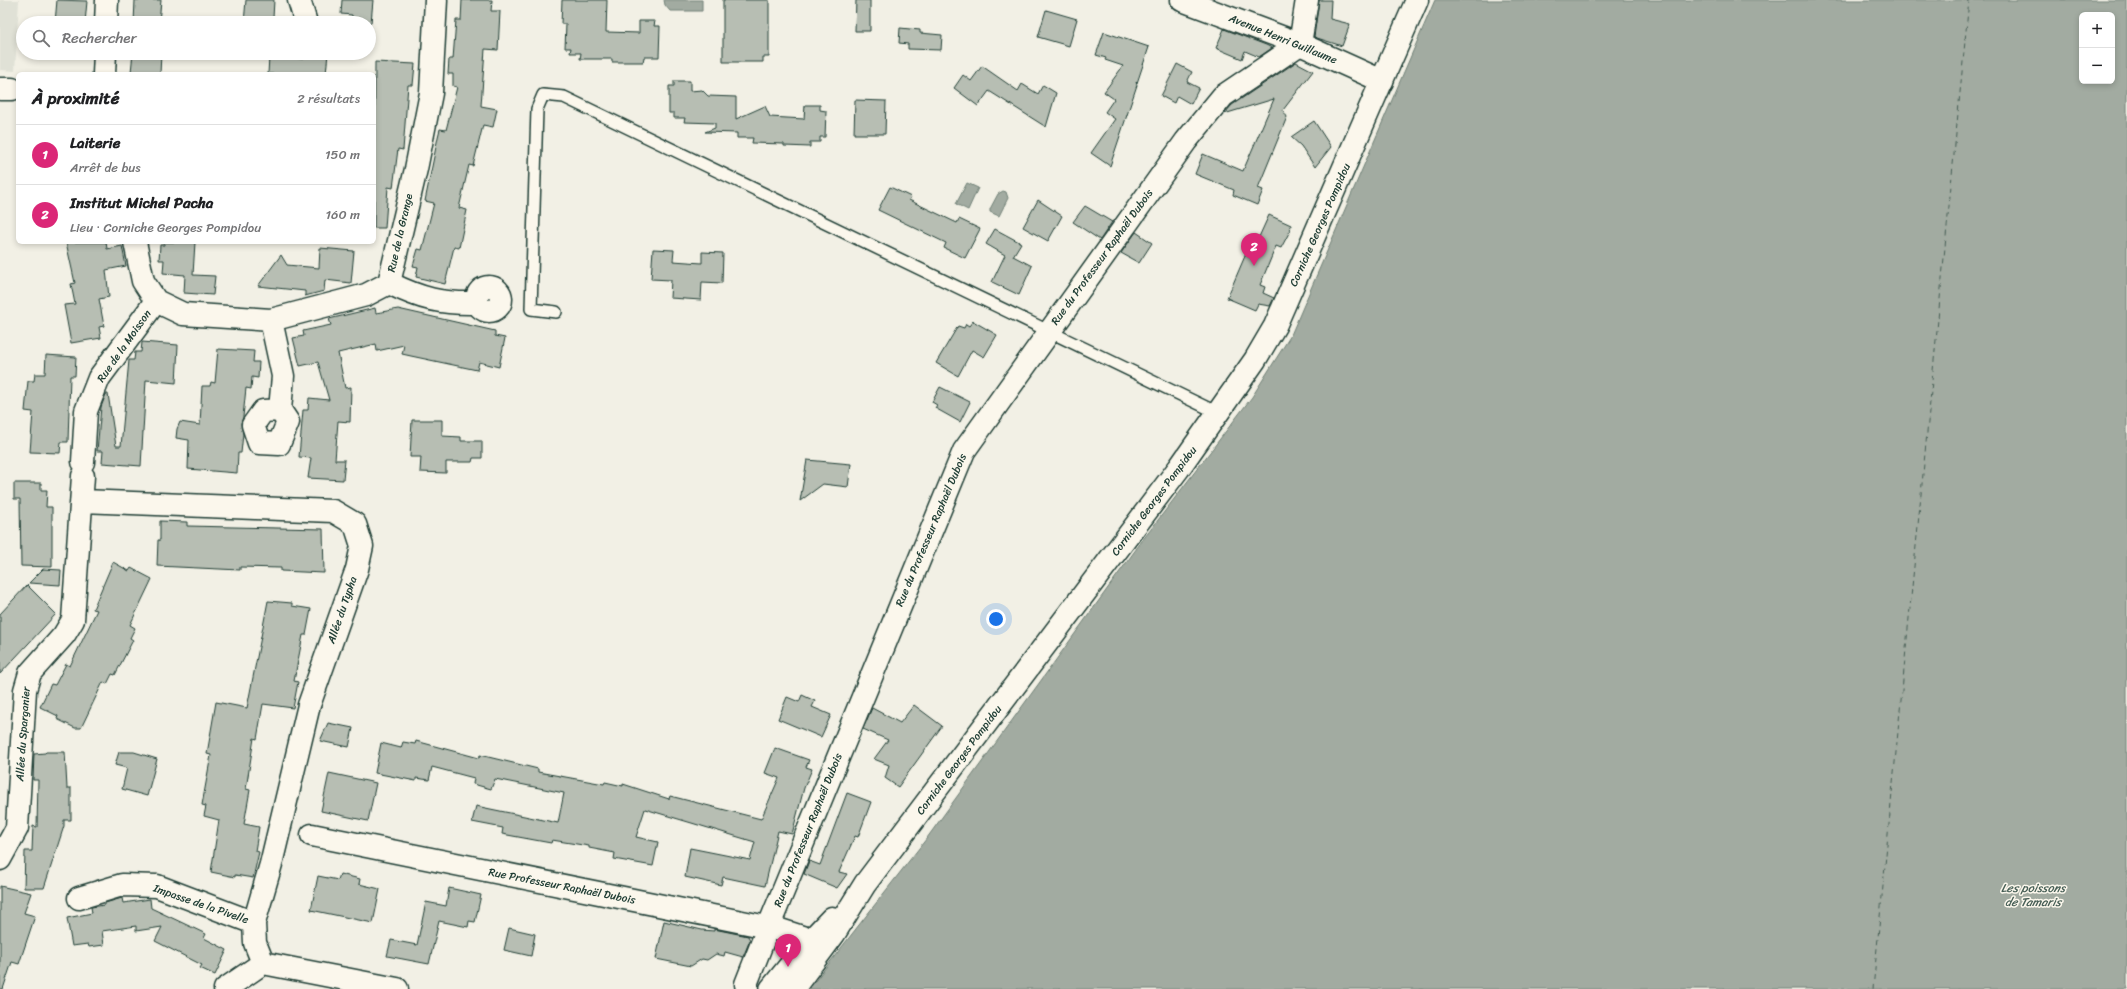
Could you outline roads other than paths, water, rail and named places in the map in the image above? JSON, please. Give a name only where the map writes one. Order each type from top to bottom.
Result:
[{"type":"street","points":[[106,16],[107,0]]},
{"type":"street","points":[[299,0],[304,16]]},
{"type":"street","name":"Rue de la Grange","points":[[156,301],[183,314],[271,320],[366,295],[389,283],[416,169],[431,93],[436,0]]},
{"type":"street","name":"Avenue Henri Guillaume","points":[[1182,0],[1300,44],[1382,82]]},
{"type":"street","points":[[1300,44],[1307,0]]},
{"type":"street","name":"Corniche Georges Pompidou","points":[[794,989],[834,934],[865,884],[1174,475],[1255,360],[1276,326],[1418,0]]},
{"type":"street","name":"Rue du Professeur Raphaël Dubois","points":[[747,989],[746,984],[768,928],[964,451],[1186,141],[1223,96],[1300,44]]},
{"type":"street","points":[[104,72],[105,60]]},
{"type":"street","points":[[135,244],[143,281],[156,301]]},
{"type":"street","points":[[389,283],[414,296],[451,304],[477,303]]},
{"type":"street","name":"Rue de la Moisson","points":[[82,501],[86,411],[99,378],[156,301]]},
{"type":"street","points":[[271,320],[283,376],[280,410]]},
{"type":"street","name":"Allée du Sparganier","points":[[0,859],[17,828],[25,690],[30,673],[64,635],[73,620],[82,501]]},
{"type":"street","name":"Allée du Typha","points":[[82,501],[334,511],[355,524],[362,546],[356,569],[309,705],[271,864],[254,923],[255,943],[263,963]]},
{"type":"street","name":"Rue Professeur Raphaël Dubois","points":[[312,835],[768,928],[811,940]]},
{"type":"street","name":"Corniche Georges Pompidou","points":[[771,989],[811,940],[865,884]]},
{"type":"street","name":"Impasse de la Pivelle","points":[[79,898],[122,885],[157,886],[254,923]]},
{"type":"street","points":[[225,989],[263,963],[397,989]]},
{"type":"lane","points":[[556,312],[531,309],[537,109],[542,95],[564,97],[1218,413]]},
{"type":"water","points":[[664,0],[702,0],[702,11],[670,11],[665,5]]},
{"type":"water","name":"Les poissons de Tamaris","points":[[1435,0],[2127,0],[2127,989],[809,989],[927,838],[1142,541],[1252,397],[1291,335]]},
{"type":"water","points":[[967,183],[978,188],[968,210],[956,204]]},
{"type":"water","points":[[1003,191],[1006,192],[1008,198],[999,216],[990,212],[990,209],[998,194]]},
{"type":"place","name":"Institut Michel Pacha","points":[[1254,266]]},
{"type":"place","name":"Laiterie","points":[[788,967]]}]
